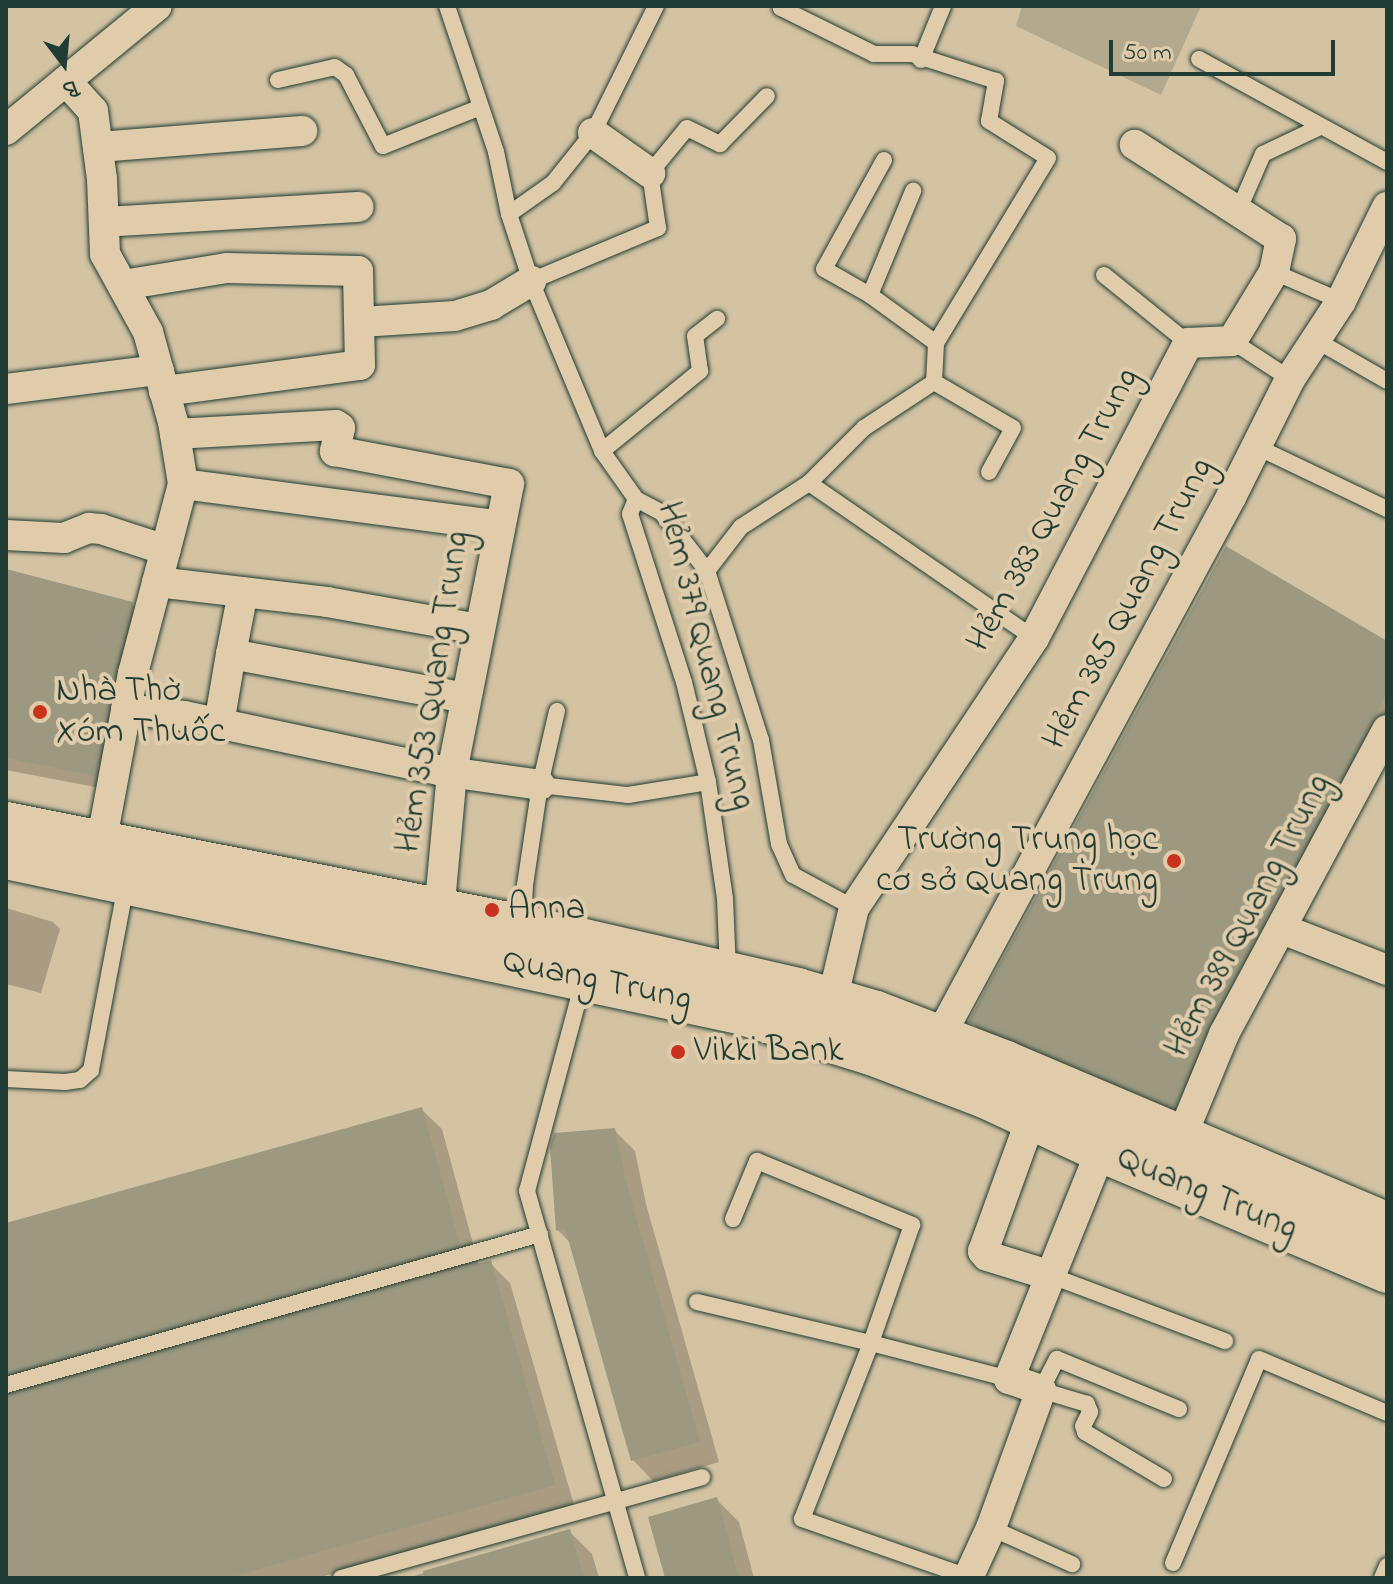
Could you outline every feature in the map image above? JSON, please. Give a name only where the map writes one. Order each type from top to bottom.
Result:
[{"type":"main road","name":"Quang Trung","points":[[6,824],[439,913],[523,927],[728,973],[827,1019],[913,1069],[1032,1116],[1101,1150],[1387,1271]]},
{"type":"main road","name":"Quang Trung","points":[[6,857],[739,1012],[827,1019],[939,1038],[1387,1225]]},
{"type":"street","points":[[6,130],[147,9]]},
{"type":"street","points":[[66,81],[93,111],[105,254],[148,332],[175,434],[183,484],[126,709],[101,844]]},
{"type":"street","points":[[98,147],[302,131]]},
{"type":"street","points":[[593,133],[650,173]]},
{"type":"street","points":[[1135,145],[1239,209],[1281,239],[1274,272],[1232,341]]},
{"type":"street","points":[[104,222],[359,207]]},
{"type":"street","name":"Hẻm 385 Quang Trung","points":[[939,1038],[1257,447],[1290,379],[1341,301],[1384,221]]},
{"type":"street","points":[[6,389],[360,365],[359,277],[358,271],[352,268],[227,268],[123,285]]},
{"type":"street","points":[[361,322],[455,316],[491,305],[531,281]]},
{"type":"street","name":"Hẻm 383 Quang Trung","points":[[827,1019],[854,908],[1034,638],[1188,343],[1232,341]]},
{"type":"street","name":"Hẻm 353 Quang Trung","points":[[175,434],[336,425],[340,428],[335,451],[509,484],[452,773],[439,913]]},
{"type":"street","points":[[183,484],[500,526]]},
{"type":"street","points":[[6,535],[64,538],[89,528],[101,529],[166,550]]},
{"type":"street","points":[[157,582],[327,602],[479,629]]},
{"type":"street","points":[[219,724],[243,592]]},
{"type":"street","points":[[231,654],[466,698]]},
{"type":"street","points":[[126,709],[219,724],[452,773],[540,785]]},
{"type":"street","name":"Hẻm 389 Quang Trung","points":[[1181,1138],[1224,1034],[1383,748]]},
{"type":"street","points":[[1282,929],[1387,970]]},
{"type":"street","points":[[1032,1116],[983,1251],[987,1256],[1052,1276]]},
{"type":"street","points":[[969,1577],[991,1528],[1041,1390],[1009,1379],[1101,1150]]},
{"type":"lane","name":"Hẻm 379 Quang Trung","points":[[447,6],[496,152],[509,214],[531,281],[602,451],[636,499],[630,514],[684,682],[708,782],[725,899],[728,973]]},
{"type":"lane","points":[[509,214],[553,183],[593,133],[656,6]]},
{"type":"lane","points":[[783,6],[781,8],[874,54],[912,54],[921,60],[996,81],[989,121],[1048,158],[936,343],[934,382]]},
{"type":"lane","points":[[921,60],[943,6]]},
{"type":"lane","points":[[1199,59],[1387,162]]},
{"type":"lane","points":[[278,80],[335,67],[346,75],[383,146],[481,107]]},
{"type":"lane","points":[[531,281],[658,228],[650,173],[687,128],[720,144],[767,96]]},
{"type":"lane","points":[[1239,209],[1263,154],[1320,127]]},
{"type":"lane","points":[[884,160],[824,269],[870,295],[936,343]]},
{"type":"lane","points":[[870,295],[913,191]]},
{"type":"lane","points":[[1274,272],[1341,301]]},
{"type":"lane","points":[[1104,275],[1188,343]]},
{"type":"lane","points":[[602,451],[700,371],[695,336],[717,319]]},
{"type":"lane","points":[[1314,339],[1387,381]]},
{"type":"lane","points":[[1232,341],[1290,379]]},
{"type":"lane","points":[[934,382],[1013,428],[989,472]]},
{"type":"lane","points":[[707,571],[741,527],[809,483],[864,428],[934,382]]},
{"type":"lane","points":[[1257,447],[1387,509]]},
{"type":"lane","points":[[809,483],[1034,638]]},
{"type":"lane","points":[[636,499],[662,513],[707,571],[761,740],[779,844],[793,875],[854,908]]},
{"type":"lane","points":[[523,927],[525,885],[540,785],[557,711]]},
{"type":"lane","points":[[540,785],[628,795],[708,782]]},
{"type":"lane","points":[[6,1079],[80,1080],[91,1070],[127,881]]},
{"type":"lane","points":[[584,979],[527,1191],[637,1578]]},
{"type":"lane","points":[[733,1219],[757,1161],[912,1225],[871,1343],[802,1519],[969,1577]]},
{"type":"lane","points":[[6,1385],[540,1234]]},
{"type":"lane","points":[[1052,1276],[1225,1341]]},
{"type":"lane","points":[[697,1302],[1009,1379]]},
{"type":"lane","points":[[1164,1479],[1085,1432],[1083,1426],[1090,1412],[1087,1404],[1041,1390],[1057,1359],[1179,1409]]},
{"type":"lane","points":[[1173,1563],[1259,1359],[1387,1413]]},
{"type":"lane","points":[[341,1578],[702,1477]]},
{"type":"lane","points":[[991,1528],[1072,1564]]},
{"type":"lane","points":[[1382,1578],[1387,1566]]},
{"type":"shaded area","points":[[1022,6],[1201,6],[1161,95],[1016,26]]},
{"type":"building","name":"Trường Trung học cơ sở Quang Trung","points":[[1226,546],[1387,641],[1387,692],[1208,1026],[1174,1107],[968,1022]]},
{"type":"building","points":[[6,569],[133,602],[115,670],[95,776],[6,758]]},
{"type":"building","points":[[422,1107],[460,1245],[6,1374],[6,1223]]},
{"type":"building","points":[[615,1128],[626,1182],[700,1442],[631,1461],[565,1228],[556,1231],[550,1147],[554,1133]]},
{"type":"building","points":[[491,1260],[555,1485],[228,1578],[6,1578],[6,1396]]},
{"type":"building","points":[[717,1497],[739,1578],[665,1578],[648,1517]]},
{"type":"building","points":[[570,1529],[584,1578],[424,1578],[423,1571]]},
{"type":"place","name":"Nhà Thờ Xóm Thuốc","points":[[40,712]]},
{"type":"place","name":"Trường Trung học cơ sở Quang Trung","points":[[1174,861]]},
{"type":"place","name":"Anna","points":[[492,910]]},
{"type":"place","name":"Vikki Bank","points":[[678,1052]]}]
